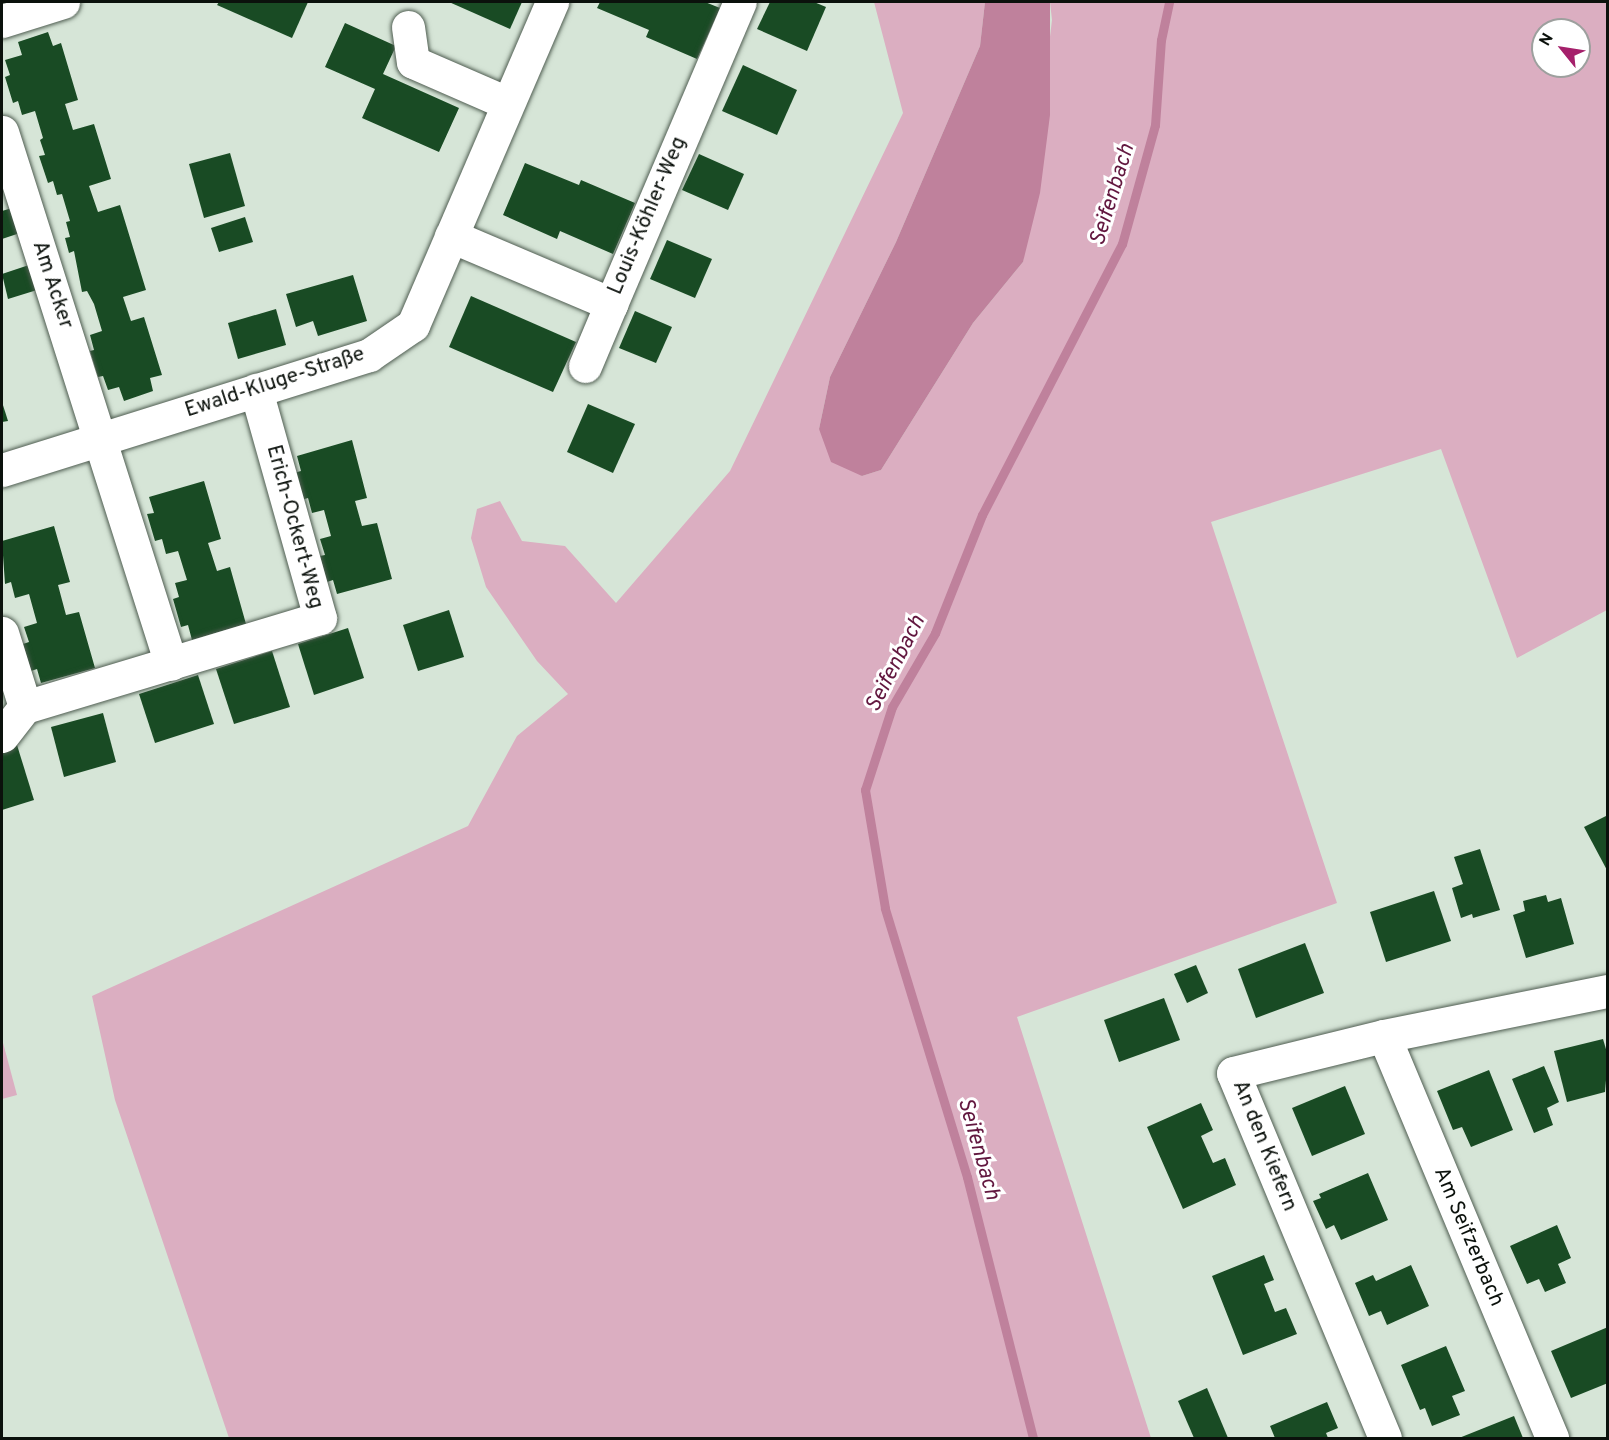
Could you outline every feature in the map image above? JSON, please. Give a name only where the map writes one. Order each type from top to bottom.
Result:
[{"type":"street","points":[[2,21],[63,2]]},
{"type":"street","name":"Ewald-Kluge-Straße","points":[[2,470],[369,355],[413,325],[552,2]]},
{"type":"street","name":"Louis-Köhler-Weg","points":[[451,236],[611,304],[740,2]]},
{"type":"street","points":[[408,27],[413,62],[507,103]]},
{"type":"street","name":"Am Acker","points":[[2,132],[102,438]]},
{"type":"street","points":[[585,366],[611,304]]},
{"type":"street","name":"Erich-Ockert-Weg","points":[[25,707],[320,618],[256,390]]},
{"type":"street","points":[[102,438],[171,664]]},
{"type":"street","points":[[2,633],[25,707],[2,736]]},
{"type":"street","name":"An den Kiefern","points":[[1385,1438],[1233,1073],[1384,1036],[1608,991]]},
{"type":"street","name":"Am Seifzerbach","points":[[1384,1036],[1552,1438]]},
{"type":"shaded area","points":[[874,2],[985,2],[980,46],[896,242],[830,377],[819,429],[862,476],[881,470],[973,323],[1023,262],[1052,20],[1050,2],[1607,2],[1607,610],[1517,658],[1441,449],[1211,522],[1337,903],[1017,1017],[1151,1438],[229,1438],[115,1100],[92,996],[468,826],[517,736],[568,694],[537,661],[486,587],[471,538],[477,509],[500,501],[522,541],[565,546],[616,603],[730,471],[903,113]]},
{"type":"shaded area","points":[[985,2],[1050,2],[1050,115],[1040,193],[1023,262],[973,323],[881,470],[862,476],[831,462],[819,429],[830,377],[896,242],[980,46]]},
{"type":"shaded area","points":[[2,1039],[17,1095],[2,1099]]},
{"type":"building","points":[[219,2],[308,2],[292,38],[217,5]]},
{"type":"building","points":[[449,2],[522,2],[510,29]]},
{"type":"building","points":[[600,2],[705,2],[720,8],[697,59],[646,37],[649,30],[597,8]]},
{"type":"building","points":[[770,2],[814,2],[826,7],[807,51],[757,29]]},
{"type":"building","points":[[345,23],[396,46],[383,74],[459,108],[439,152],[362,118],[375,89],[325,67]]},
{"type":"building","points":[[48,32],[53,46],[61,43],[78,100],[65,104],[73,130],[94,124],[111,179],[89,186],[98,212],[120,205],[146,290],[123,297],[131,321],[144,317],[162,375],[150,378],[153,391],[124,401],[119,387],[108,390],[103,376],[98,377],[90,351],[94,350],[90,335],[102,331],[94,304],[87,291],[82,292],[74,251],[69,253],[65,238],[70,237],[66,222],[70,221],[62,194],[57,195],[53,181],[48,183],[39,156],[45,155],[40,140],[43,138],[35,111],[22,115],[18,101],[13,103],[5,77],[10,75],[5,60],[22,55],[18,42]]},
{"type":"building","points":[[743,65],[797,90],[777,135],[722,111]]},
{"type":"building","points":[[230,153],[245,206],[204,218],[189,164]]},
{"type":"building","points":[[699,154],[744,174],[728,210],[682,190]]},
{"type":"building","points":[[525,163],[579,185],[581,180],[635,203],[613,254],[560,231],[557,239],[503,215]]},
{"type":"building","points":[[12,208],[20,233],[2,239],[2,211]]},
{"type":"building","points":[[245,217],[253,242],[219,252],[211,228]]},
{"type":"building","points":[[667,240],[712,259],[695,298],[650,279]]},
{"type":"building","points":[[29,265],[37,290],[8,299],[2,274]]},
{"type":"building","points":[[353,275],[367,321],[318,336],[313,321],[296,327],[286,294]]},
{"type":"building","points":[[471,296],[576,342],[553,392],[449,347]]},
{"type":"building","points":[[276,309],[286,345],[238,359],[228,323]]},
{"type":"building","points":[[635,311],[672,327],[656,363],[619,348]]},
{"type":"building","points":[[2,402],[8,421],[2,422]]},
{"type":"building","points":[[588,404],[635,424],[613,473],[567,452]]},
{"type":"building","points":[[352,440],[367,498],[355,501],[362,526],[377,523],[392,579],[337,594],[333,580],[327,582],[320,556],[325,555],[320,539],[331,536],[324,510],[312,513],[308,498],[301,500],[294,473],[301,471],[297,456]]},
{"type":"building","points":[[204,481],[221,539],[208,543],[217,571],[230,567],[246,624],[192,640],[188,625],[181,627],[173,599],[179,597],[175,583],[187,580],[178,551],[166,554],[162,539],[155,541],[147,514],[154,513],[149,497]]},
{"type":"building","points":[[54,526],[70,582],[58,585],[66,615],[79,612],[95,668],[41,683],[37,669],[31,671],[23,644],[29,642],[24,627],[37,623],[29,594],[15,598],[11,582],[5,584],[2,541]]},
{"type":"building","points":[[449,610],[464,657],[418,671],[403,625]]},
{"type":"building","points":[[348,628],[364,678],[314,695],[298,644]]},
{"type":"building","points":[[272,651],[290,707],[234,724],[216,669]]},
{"type":"building","points":[[198,675],[214,724],[155,743],[139,694]]},
{"type":"building","points":[[103,713],[116,762],[64,777],[51,727]]},
{"type":"building","points":[[17,745],[34,800],[2,810],[2,749]]},
{"type":"building","points":[[1608,815],[1608,872],[1584,827]]},
{"type":"building","points":[[1480,849],[1500,910],[1473,918],[1472,914],[1461,918],[1452,888],[1463,884],[1454,857]]},
{"type":"building","points":[[1434,891],[1451,941],[1386,962],[1370,912]]},
{"type":"building","points":[[1546,895],[1548,902],[1561,898],[1574,944],[1526,958],[1513,915],[1525,911],[1523,901]]},
{"type":"building","points":[[1305,943],[1324,993],[1256,1018],[1238,969]]},
{"type":"building","points":[[1196,965],[1208,993],[1187,1003],[1174,974]]},
{"type":"building","points":[[1164,998],[1180,1040],[1119,1062],[1104,1020]]},
{"type":"building","points":[[1603,1039],[1608,1056],[1605,1092],[1567,1102],[1554,1051]]},
{"type":"building","points":[[1544,1066],[1559,1102],[1547,1108],[1553,1125],[1534,1133],[1512,1079]]},
{"type":"building","points":[[1489,1070],[1513,1130],[1471,1147],[1462,1127],[1453,1130],[1437,1091]]},
{"type":"building","points":[[1345,1086],[1365,1134],[1312,1156],[1292,1108]]},
{"type":"building","points":[[1201,1103],[1213,1130],[1201,1136],[1213,1163],[1225,1158],[1236,1185],[1183,1209],[1147,1127]]},
{"type":"building","points":[[1368,1173],[1388,1220],[1341,1240],[1334,1225],[1326,1229],[1313,1201],[1321,1198],[1319,1194]]},
{"type":"building","points":[[1557,1225],[1571,1258],[1558,1264],[1566,1283],[1545,1292],[1539,1279],[1527,1284],[1510,1246]]},
{"type":"building","points":[[1264,1255],[1274,1280],[1264,1284],[1275,1312],[1286,1308],[1297,1334],[1243,1355],[1212,1276]]},
{"type":"building","points":[[1411,1265],[1429,1306],[1387,1325],[1381,1311],[1369,1316],[1355,1283],[1373,1275],[1376,1281]]},
{"type":"building","points":[[1608,1327],[1608,1383],[1571,1398],[1551,1351]]},
{"type":"building","points":[[1446,1346],[1465,1391],[1452,1396],[1460,1415],[1432,1426],[1425,1408],[1420,1410],[1401,1365]]},
{"type":"building","points":[[1207,1388],[1228,1438],[1194,1438],[1178,1401]]},
{"type":"building","points":[[1327,1402],[1338,1428],[1326,1433],[1328,1438],[1275,1438],[1270,1426]]},
{"type":"building","points":[[1514,1416],[1523,1438],[1459,1438]]},
{"type":"waterway","name":"Seifenbach","points":[[1033,1438],[967,1177],[885,908],[865,790],[892,707],[935,633],[982,515],[1122,244],[1155,125],[1161,40],[1169,2]]}]
